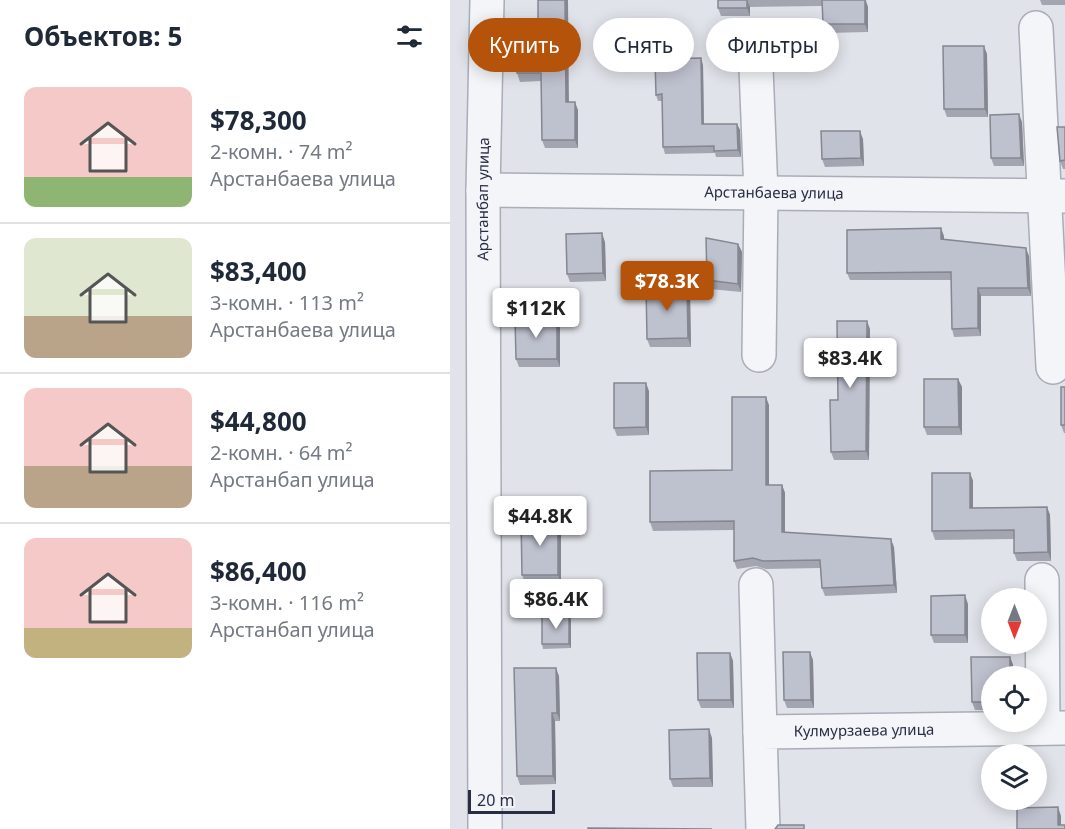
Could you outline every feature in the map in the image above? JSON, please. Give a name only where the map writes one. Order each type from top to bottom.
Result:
[{"type":"street","name":"Арстанбап улица","points":[[485,829],[483,190],[486,0]]},
{"type":"street","points":[[1036,28],[1055,196],[1053,367]]},
{"type":"street","points":[[756,72],[761,193],[759,355]]},
{"type":"street","name":"Арстанбаева улица","points":[[483,190],[1055,196]]},
{"type":"street","points":[[1042,580],[1054,728]]},
{"type":"street","points":[[756,585],[763,829]]},
{"type":"street","name":"Кулмурзаева улица","points":[[760,732],[1054,728]]},
{"type":"building","points":[[538,0],[565,0],[565,18],[538,18]]},
{"type":"building","points":[[718,0],[747,0],[747,8],[718,8]]},
{"type":"building","points":[[822,0],[865,0],[865,24],[839,24],[839,18],[823,18]]},
{"type":"building","points":[[943,46],[984,46],[985,109],[944,109]]},
{"type":"building","points":[[694,58],[701,58],[702,124],[737,124],[738,150],[714,151],[714,146],[663,147],[662,94],[656,95],[655,72],[694,72]]},
{"type":"building","points":[[566,72],[566,102],[575,102],[575,140],[542,140],[541,73],[517,73]]},
{"type":"building","points":[[1019,114],[1021,158],[991,158],[990,115]]},
{"type":"building","points":[[1057,127],[1065,127],[1065,160],[1060,161]]},
{"type":"building","points":[[821,131],[860,131],[861,158],[822,159]]},
{"type":"building","points":[[941,228],[941,239],[1026,248],[1028,288],[978,288],[978,328],[952,329],[951,272],[847,273],[847,230]]},
{"type":"building","points":[[602,233],[603,273],[567,274],[566,234]]},
{"type":"building","points":[[706,238],[738,244],[738,284],[707,280]]},
{"type":"building","points":[[687,284],[688,338],[647,339],[646,285]]},
{"type":"building","points":[[557,318],[557,359],[516,359],[515,319]]},
{"type":"building","points":[[837,321],[867,321],[866,451],[831,452],[830,400],[838,400]]},
{"type":"building","points":[[924,379],[958,379],[959,427],[924,427]]},
{"type":"building","points":[[614,383],[646,383],[646,427],[614,428]]},
{"type":"building","points":[[1061,387],[1065,387],[1065,425],[1061,425]]},
{"type":"building","points":[[732,397],[766,397],[766,485],[782,485],[782,532],[891,539],[894,585],[822,588],[820,560],[763,561],[753,558],[734,561],[734,521],[650,522],[650,471],[732,470]]},
{"type":"building","points":[[932,473],[970,473],[970,508],[1047,507],[1048,552],[1014,553],[1014,530],[932,531]]},
{"type":"building","points":[[521,519],[558,519],[558,575],[522,575]]},
{"type":"building","points":[[965,595],[965,635],[931,635],[931,596]]},
{"type":"building","points":[[569,615],[569,644],[542,644],[542,616]]},
{"type":"building","points":[[783,652],[810,652],[811,700],[784,700]]},
{"type":"building","points":[[697,653],[730,653],[731,700],[698,700]]},
{"type":"building","points":[[971,657],[1010,657],[1010,666],[981,666],[981,702],[972,702]]},
{"type":"building","points":[[514,668],[556,668],[557,713],[552,713],[553,776],[517,776]]},
{"type":"building","points":[[709,729],[710,778],[670,779],[669,730]]},
{"type":"building","points":[[1047,807],[1058,807],[1058,825],[1065,825],[1065,829],[1017,829],[1017,810],[1047,810]]},
{"type":"building","points":[[778,825],[804,825],[804,829],[775,829]]},
{"type":"building","points":[[588,828],[712,829],[588,829]]}]
